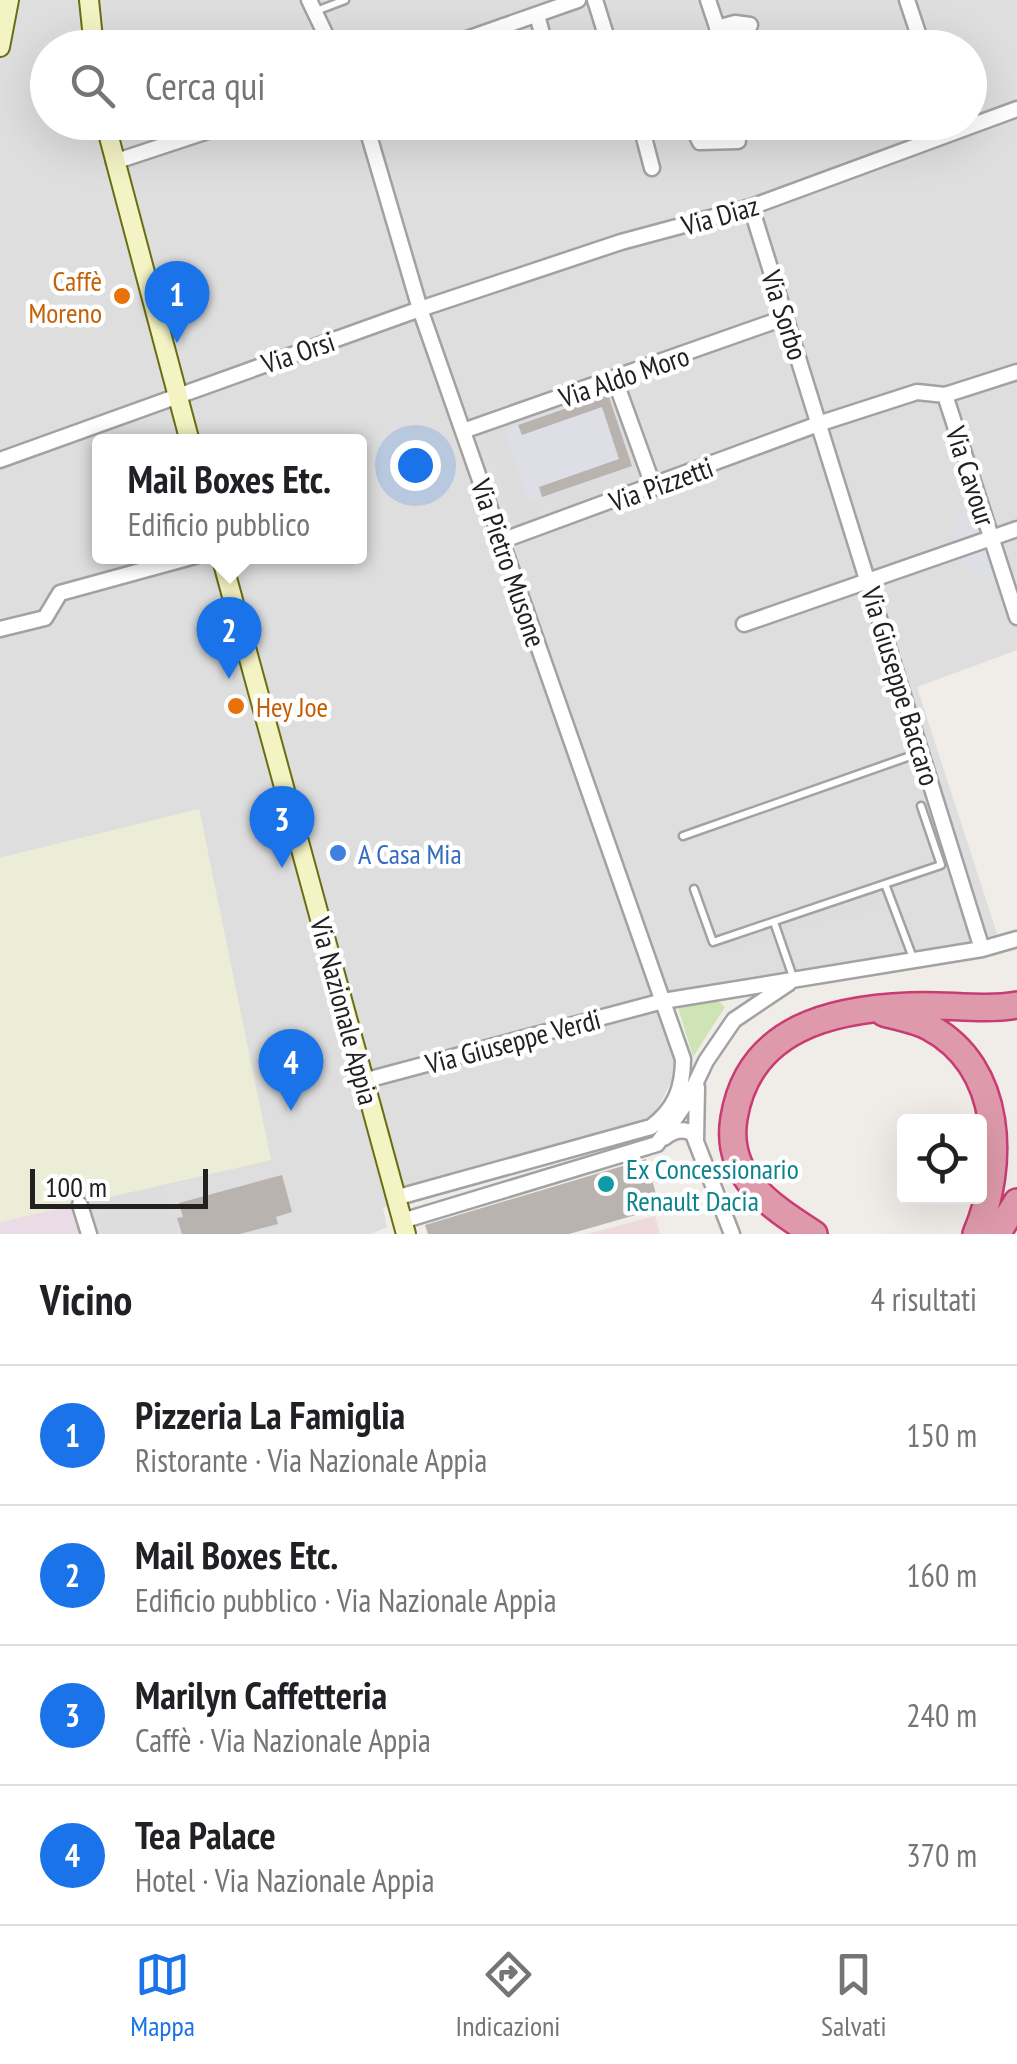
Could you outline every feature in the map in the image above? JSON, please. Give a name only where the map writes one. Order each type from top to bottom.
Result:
[{"type":"highway","points":[[814,1234],[751,1187],[736,1158],[736,1107],[750,1074],[762,1058],[791,1032],[821,1018],[910,1006],[1017,1005]]},
{"type":"highway","points":[[874,1010],[929,1027],[966,1060],[980,1083],[995,1132],[996,1157],[986,1211],[976,1234]]},
{"type":"highway","points":[[997,1234],[1017,1202]]},
{"type":"main road","points":[[0,46],[9,0]]},
{"type":"main road","points":[[89,0],[92,30]]},
{"type":"main road","points":[[109,140],[188,434]]},
{"type":"main road","name":"Via Nazionale Appia","points":[[223,564],[404,1228]]},
{"type":"street","points":[[491,30],[536,15],[553,4],[578,0]]},
{"type":"street","points":[[595,0],[604,30]]},
{"type":"street","points":[[708,0],[717,28],[735,23],[750,26]]},
{"type":"street","points":[[907,0],[917,30]]},
{"type":"street","points":[[312,6],[323,30]]},
{"type":"street","points":[[536,15],[541,30]]},
{"type":"street","points":[[502,26],[503,30]]},
{"type":"street","name":"Via Diaz","points":[[987,117],[1017,109]]},
{"type":"street","points":[[114,162],[181,140]]},
{"type":"street","name":"Via Pietro Musone","points":[[370,140],[420,309],[683,1059]]},
{"type":"street","points":[[645,140],[652,168]]},
{"type":"street","points":[[699,140],[738,141]]},
{"type":"street","name":"Via Diaz","points":[[420,309],[621,242],[752,207],[919,140]]},
{"type":"street","name":"Via Sorbo","points":[[752,207],[820,423]]},
{"type":"street","name":"Via Orsi","points":[[0,460],[420,309]]},
{"type":"street","name":"Via Aldo Moro","points":[[463,431],[784,318]]},
{"type":"street","name":"Via Pizzetti","points":[[501,542],[820,423],[917,392],[945,395],[1017,372]]},
{"type":"street","points":[[615,380],[654,488]]},
{"type":"street","name":"Via Cavour","points":[[945,395],[1017,615]]},
{"type":"street","name":"Via Giuseppe Baccaro","points":[[820,423],[982,950]]},
{"type":"street","points":[[744,624],[1017,529]]},
{"type":"street","points":[[0,629],[45,618],[60,593],[166,564]]},
{"type":"street","points":[[664,1001],[982,950],[1017,938]]},
{"type":"street","points":[[404,1228],[657,1144],[734,1020],[794,980]]},
{"type":"street","points":[[731,990],[734,1020]]},
{"type":"street","name":"Via Giuseppe Verdi","points":[[363,1080],[664,1001]]},
{"type":"street","points":[[670,1125],[680,1094],[683,1059],[696,1066],[706,1061]]},
{"type":"street","points":[[696,1142],[698,1083]]},
{"type":"street","points":[[395,1198],[670,1125],[688,1130],[696,1142],[732,1234]]},
{"type":"street","points":[[80,1205],[89,1234]]},
{"type":"lane","points":[[312,6],[345,0]]},
{"type":"lane","points":[[683,836],[920,752]]},
{"type":"lane","points":[[694,889],[714,942],[941,865],[922,806]]},
{"type":"lane","points":[[885,884],[914,960]]},
{"type":"lane","points":[[774,922],[794,980]]},
{"type":"shaded area","points":[[0,0],[1017,0],[1017,650],[917,687],[1002,949],[657,1009],[674,1060],[672,1080],[645,1133],[383,1208],[387,1227],[371,1234],[80,1234],[72,1205],[270,1160],[199,809],[0,858]]},
{"type":"shaded area","points":[[615,380],[654,488],[557,522],[517,413]]},
{"type":"shaded area","points":[[608,394],[632,466],[529,501],[504,430]]},
{"type":"shaded area","points":[[506,416],[510,428],[505,430],[529,501],[535,499],[544,526],[518,535],[480,425]]},
{"type":"shaded area","points":[[973,502],[997,577],[985,577],[967,568],[955,551],[955,522]]},
{"type":"shaded area","points":[[875,891],[881,909],[790,930],[719,955],[716,947]]},
{"type":"shaded area","points":[[162,1186],[176,1234],[106,1234],[96,1202]]},
{"type":"shaded area","points":[[72,1205],[80,1234],[0,1234],[0,1222]]},
{"type":"shaded area","points":[[655,1216],[660,1234],[587,1234]]},
{"type":"green space","points":[[199,809],[271,1160],[0,1222],[0,858]]},
{"type":"green space","points":[[717,1000],[725,1007],[693,1057],[678,1007]]},
{"type":"building","points":[[608,394],[632,466],[542,497],[539,487],[619,459],[602,407],[522,435],[518,425]]},
{"type":"building","name":"Ex Concessionario Renault Dacia","points":[[646,1159],[660,1208],[569,1234],[428,1234],[425,1225]]},
{"type":"building","points":[[282,1175],[292,1212],[276,1217],[278,1224],[240,1234],[182,1234],[177,1218],[183,1217],[179,1203]]},
{"type":"place","name":"Caffè Moreno","points":[[122,296]]},
{"type":"place","name":"Pizzeria La Famiglia","points":[[177,343]]},
{"type":"place","name":"Mail Boxes Etc.","points":[[229,679]]},
{"type":"place","name":"Hey Joe","points":[[236,706]]},
{"type":"place","name":"A Casa Mia","points":[[338,853]]},
{"type":"place","name":"Marilyn Caffetteria","points":[[282,868]]},
{"type":"place","name":"Tea Palace","points":[[291,1111]]},
{"type":"place","name":"Ex Concessionario Renault Dacia","points":[[606,1184]]}]
